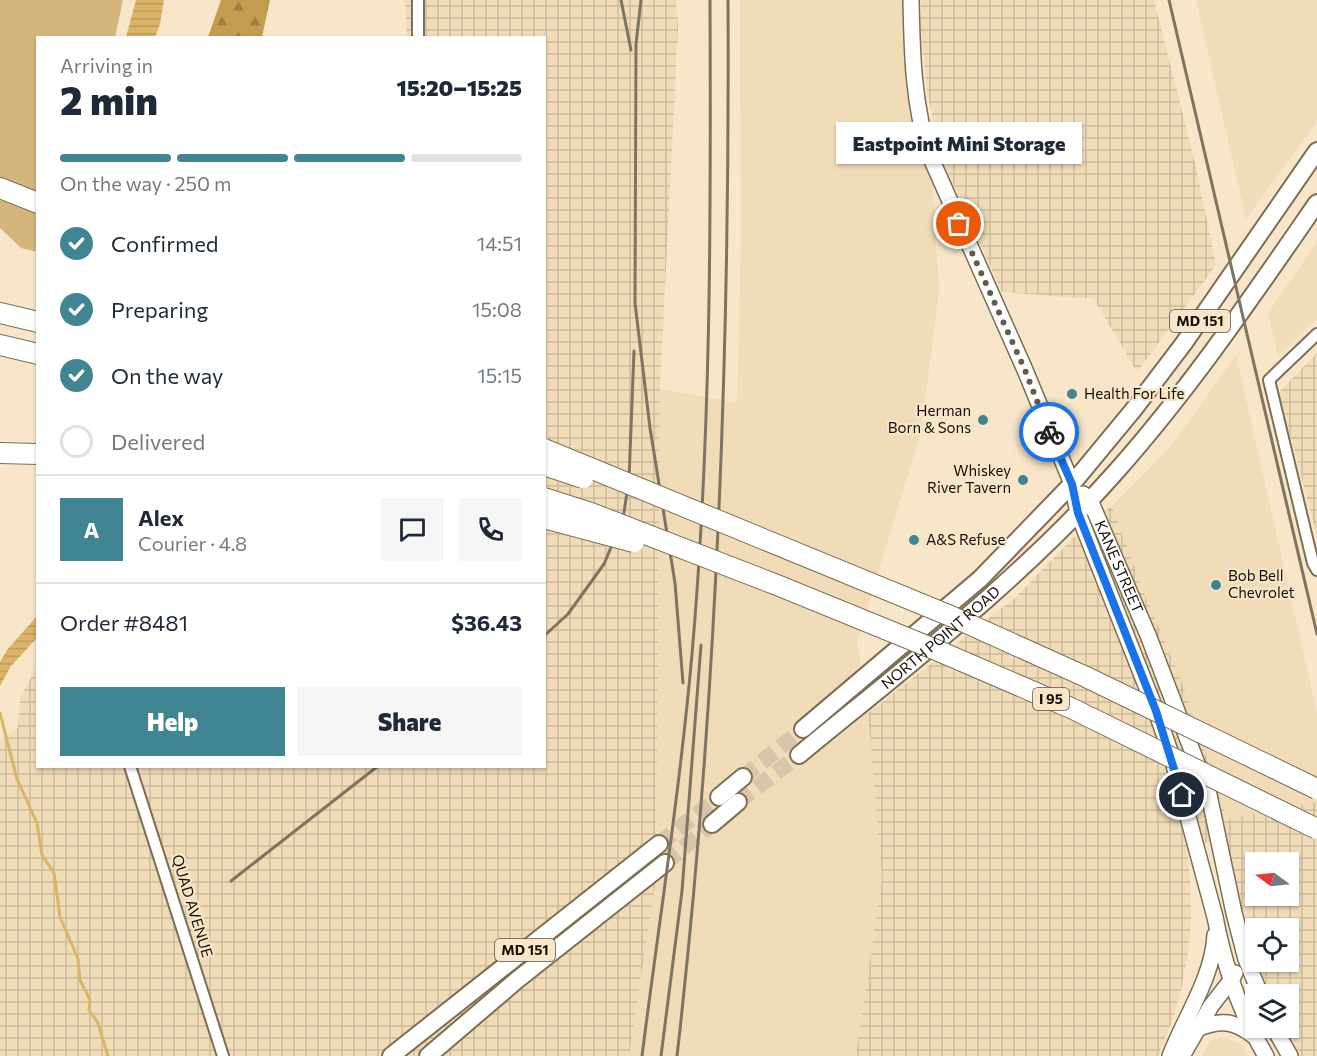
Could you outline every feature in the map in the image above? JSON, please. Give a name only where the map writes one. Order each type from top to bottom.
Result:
[{"type":"highway","points":[[0,188],[36,202]]},
{"type":"highway","points":[[6,315],[36,322]]},
{"type":"highway","points":[[3,346],[36,354]]},
{"type":"highway","points":[[546,450],[865,581]]},
{"type":"highway","points":[[0,453],[36,454]]},
{"type":"highway","name":"I 95","points":[[546,466],[865,581],[953,616],[1084,676],[1317,789]]},
{"type":"highway","name":"I 95","points":[[546,499],[591,513],[777,585],[934,649],[1071,708],[1317,829]]},
{"type":"highway","points":[[546,518],[586,528],[777,585]]},
{"type":"main road","name":"KANE STREET","points":[[910,0],[916,92],[924,139],[1021,359],[1072,484],[1148,635],[1209,795],[1244,950],[1256,984]]},
{"type":"main road","name":"MD 151","points":[[1072,484],[1184,344],[1317,151]]},
{"type":"main road","name":"MD 151","points":[[1084,506],[1163,416],[1206,361],[1317,203]]},
{"type":"main road","name":"NORTH POINT ROAD","points":[[803,729],[980,579],[1072,484]]},
{"type":"main road","name":"KANE STREET","points":[[1084,506],[1167,744],[1220,939],[1245,1013]]},
{"type":"main road","name":"NORTH POINT ROAD","points":[[799,755],[1002,588],[1084,506]]},
{"type":"main road","points":[[953,602],[966,617]]},
{"type":"main road","points":[[719,797],[743,777]]},
{"type":"main road","points":[[712,824],[738,802]]},
{"type":"main road","name":"MD 151","points":[[391,1056],[659,844]]},
{"type":"main road","name":"MD 151","points":[[428,1056],[541,961],[665,863]]},
{"type":"main road","points":[[1170,1056],[1214,952],[1215,917]]},
{"type":"main road","points":[[529,946],[541,961]]},
{"type":"main road","points":[[1182,1056],[1210,1006],[1232,979],[1244,950]]},
{"type":"main road","points":[[1194,1000],[1210,981],[1219,978],[1232,979],[1245,984]]},
{"type":"main road","points":[[455,1005],[467,1023]]},
{"type":"main road","points":[[1199,1028],[1213,1022],[1224,1022],[1237,1025],[1245,1030]]},
{"type":"main road","name":"KANE STREET","points":[[1255,1038],[1266,1056]]},
{"type":"main road","points":[[1280,1038],[1290,1056]]},
{"type":"street","points":[[418,0],[418,36]]},
{"type":"street","points":[[1317,334],[1269,380],[1313,563],[1317,570]]},
{"type":"street","name":"QUAD AVENUE","points":[[131,768],[223,1056]]},
{"type":"shaded area","points":[[0,0],[123,0],[115,36],[36,36],[36,252],[21,248],[0,228]]},
{"type":"shaded area","points":[[136,0],[164,0],[155,36],[126,36]]},
{"type":"shaded area","points":[[405,0],[676,0],[678,27],[660,389],[656,878],[629,1056],[0,1056],[0,741],[18,728],[20,697],[36,669],[36,768],[546,768],[546,36],[407,36]]},
{"type":"shaded area","points":[[740,0],[905,0],[932,172],[939,290],[921,432],[857,642],[868,713],[882,878],[856,1056],[629,1056],[656,878],[660,389],[737,403],[741,239]]},
{"type":"shaded area","points":[[921,0],[1154,0],[1196,167],[1216,265],[1137,372],[1094,299],[1002,292],[941,156],[927,91],[921,34]]},
{"type":"shaded area","points":[[1196,0],[1317,0],[1317,122],[1246,219]]},
{"type":"shaded area","points":[[1317,242],[1317,319],[1278,356],[1268,313]]},
{"type":"shaded area","points":[[1317,353],[1317,536],[1279,392]]},
{"type":"shaded area","points":[[1236,355],[1317,713],[1317,802],[1227,819],[1183,684],[1144,593],[1112,506],[1173,444]]},
{"type":"shaded area","points":[[1112,506],[1144,593],[1183,684],[1227,819],[1317,802],[1317,1056],[1295,1056],[1285,1038],[1299,1038],[1299,984],[1263,984],[1258,972],[1299,972],[1299,918],[1245,918],[1245,933],[1224,839],[1187,847],[1191,919],[1189,945],[1182,986],[1173,1019],[1158,1056],[856,1056],[882,878],[868,713],[1016,597],[1074,537]]},
{"type":"shaded area","points":[[36,617],[36,639],[11,666],[0,686],[0,662],[7,650]]},
{"type":"shaded area","points":[[1222,1037],[1241,1044],[1248,1056],[1202,1056],[1210,1041]]},
{"type":"green space","points":[[221,0],[270,0],[262,36],[208,36]]},
{"type":"waterway","points":[[0,713],[17,779],[37,823],[42,855],[54,873],[60,917],[78,959],[80,980],[90,1000],[89,1010],[98,1023],[108,1056]]},
{"type":"tunnel","points":[[743,777],[803,729]]},
{"type":"tunnel","points":[[738,802],[799,755]]},
{"type":"tunnel","points":[[659,844],[719,797]]},
{"type":"tunnel","points":[[665,863],[712,824]]},
{"type":"railway","points":[[621,0],[631,50]]},
{"type":"railway","points":[[641,0],[636,44],[635,303],[650,428],[675,583],[683,683]]},
{"type":"railway","points":[[642,1056],[682,755],[698,573],[708,327],[710,0]]},
{"type":"railway","points":[[677,1056],[702,793],[718,529],[726,265],[728,0]]},
{"type":"railway","points":[[1169,0],[1317,634]]},
{"type":"railway","points":[[546,634],[568,614],[604,564],[623,519],[629,479],[634,351]]},
{"type":"railway","points":[[661,1056],[682,891],[701,645]]},
{"type":"railway","points":[[231,881],[375,768]]},
{"type":"way so far","points":[[959,224],[1025,370],[1049,432]]},
{"type":"place","name":"Eastpoint Mini Storage","points":[[959,224]]},
{"type":"place","name":"Health For Life","points":[[1072,394]]},
{"type":"place","name":"Herman Born & Sons","points":[[983,420]]},
{"type":"place","name":"Whiskey River Tavern","points":[[1023,480]]},
{"type":"place","name":"A&S Refuse","points":[[914,540]]},
{"type":"place","name":"Bob Bell Chevrolet","points":[[1216,585]]},
{"type":"route","points":[[1049,432],[1072,484],[1078,513],[1156,711],[1182,795]]}]
